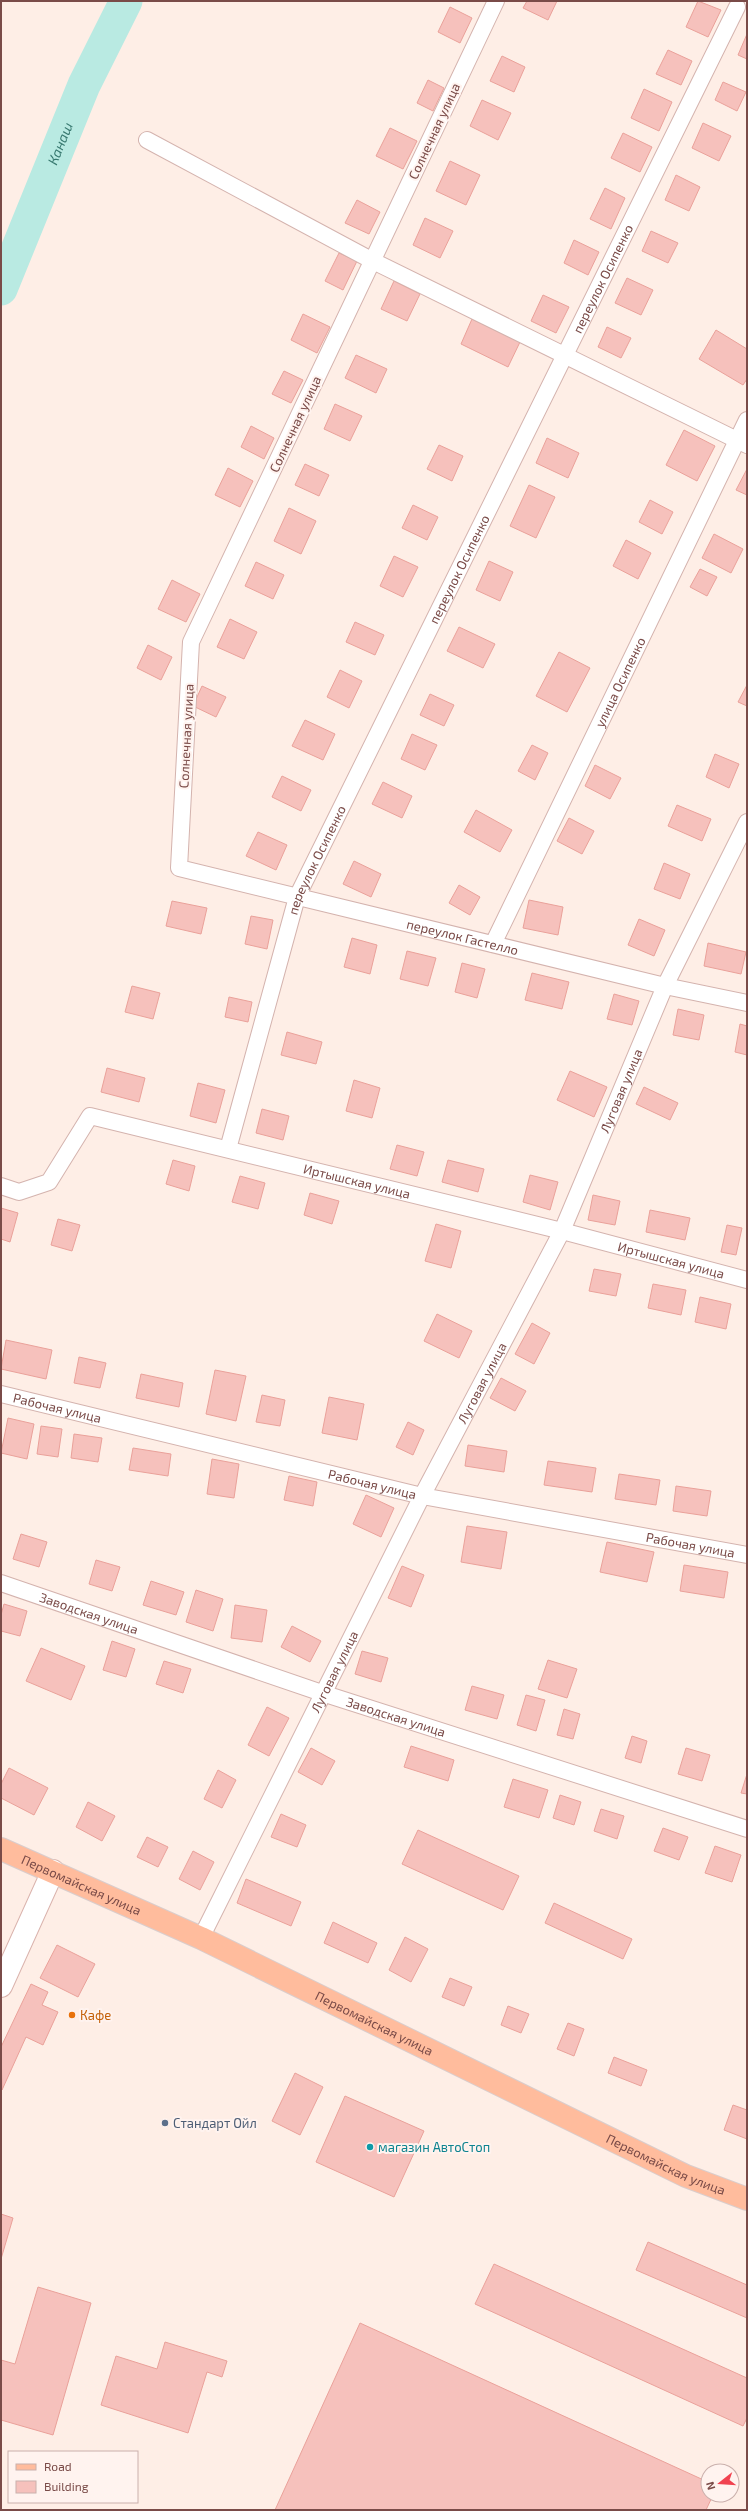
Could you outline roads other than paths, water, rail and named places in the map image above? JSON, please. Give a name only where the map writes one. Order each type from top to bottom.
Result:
[{"type":"main road","name":"Первомайская улица","points":[[1,1849],[201,1938],[686,2176],[747,2199]]},
{"type":"main road","points":[[1,1986],[53,1871]]},
{"type":"street","name":"Солнечная улица","points":[[179,868],[191,642],[496,1]]},
{"type":"street","name":"переулок Осипенко","points":[[228,1149],[297,897],[737,6]]},
{"type":"street","points":[[147,140],[373,260],[566,354],[742,443]]},
{"type":"street","name":"улица Осипенко","points":[[493,944],[742,443],[747,420]]},
{"type":"street","name":"Луговая улица","points":[[201,1938],[322,1693],[422,1496],[562,1231],[665,986],[747,822]]},
{"type":"street","name":"переулок Гастелло","points":[[179,868],[665,986],[747,1003]]},
{"type":"street","name":"Иртышская улица","points":[[1,1186],[19,1192],[49,1182],[90,1116],[562,1231],[747,1280]]},
{"type":"street","name":"Рабочая улица","points":[[1,1394],[422,1496],[747,1555]]},
{"type":"street","name":"Заводская улица","points":[[1,1583],[322,1693],[747,1830]]},
{"type":"waterway","name":"Канаш","points":[[1,289],[84,85],[126,1]]},
{"type":"place","name":"Кафе","points":[[72,2015]]},
{"type":"place","name":"Стандарт Ойл","points":[[165,2123]]},
{"type":"place","name":"магазин АвтоСтоп","points":[[370,2147]]}]
